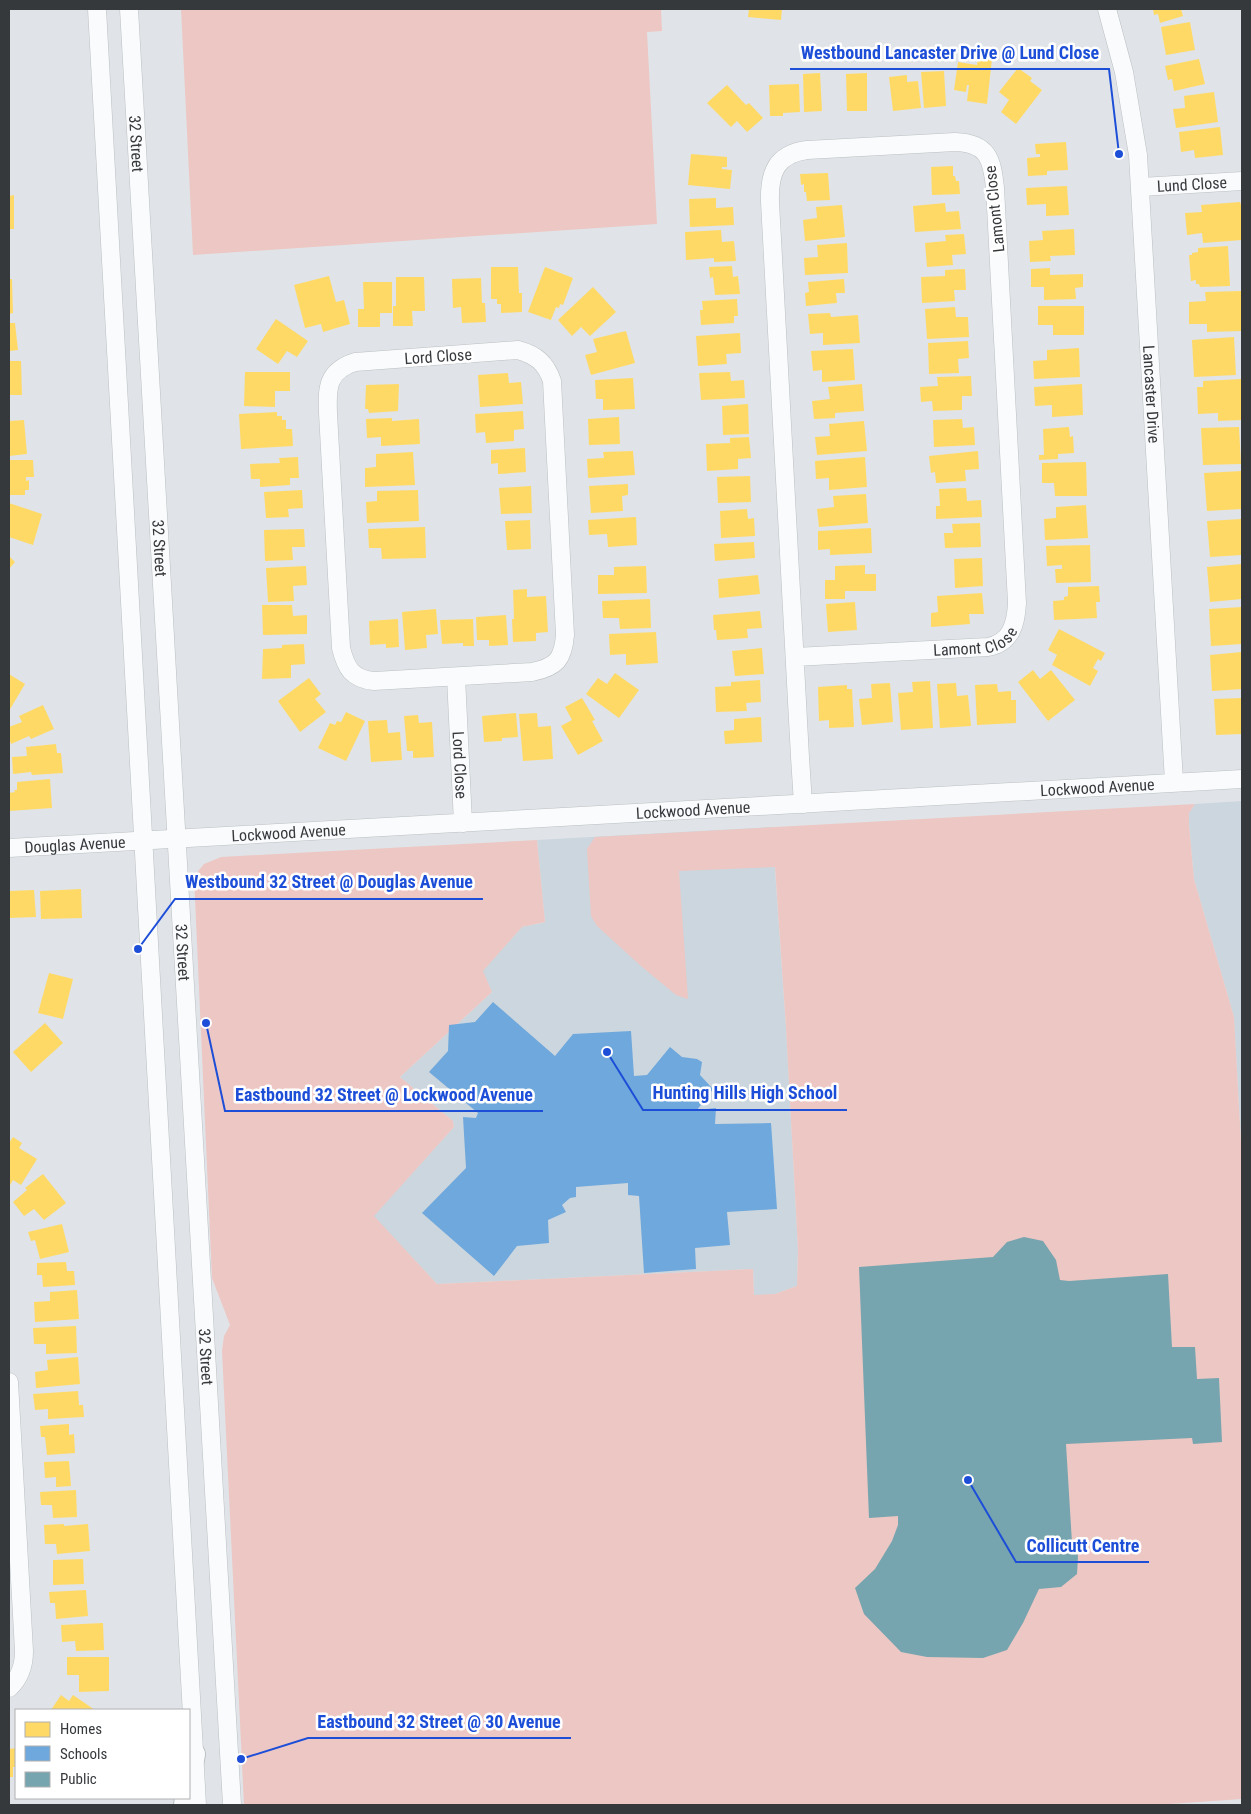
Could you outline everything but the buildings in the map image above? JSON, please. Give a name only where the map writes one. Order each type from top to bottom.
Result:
[{"type":"main road","points":[[190,1776],[194,1754]]},
{"type":"street","name":"32 Street","points":[[97,9],[197,1805]]},
{"type":"street","name":"32 Street","points":[[129,9],[232,1805]]},
{"type":"street","name":"Lancaster Drive","points":[[1107,9],[1124,72],[1134,123],[1141,187],[1174,782]]},
{"type":"street","name":"Lamont Close","points":[[794,657],[988,647],[1002,642],[1014,628],[1017,603],[995,188],[990,159],[975,145],[966,142],[955,142],[795,152],[785,157],[772,174],[770,202],[794,657],[803,804]]},
{"type":"street","name":"Lund Close","points":[[1141,187],[1242,181]]},
{"type":"street","name":"Lord Close","points":[[518,350],[541,361],[549,370],[552,380],[566,635],[564,650],[559,660],[542,670],[456,676],[363,680],[354,675],[344,659],[341,648],[328,392],[331,380],[337,372],[344,366],[355,362],[518,350]]},
{"type":"street","name":"Lord Close","points":[[456,676],[463,823]]},
{"type":"street","name":"Lockwood Avenue","points":[[142,839],[463,823],[1242,779]]},
{"type":"street","name":"Douglas Avenue","points":[[9,848],[142,839]]},
{"type":"street","points":[[9,1382],[24,1651],[22,1669],[9,1688]]},
{"type":"shaded area","points":[[181,9],[661,9],[662,31],[647,32],[657,224],[193,255]]},
{"type":"shaded area","points":[[1242,801],[1242,1160],[1234,1017],[1194,879],[1189,813],[1195,804]]},
{"type":"shaded area","points":[[1195,804],[1189,813],[1194,879],[1234,1017],[1242,1160],[1242,1799],[1155,1805],[244,1805],[222,1351],[224,1336],[230,1325],[212,1278],[194,876],[204,864],[221,857],[537,840],[545,922],[522,927],[483,971],[492,992],[400,1077],[453,1121],[454,1127],[374,1216],[437,1284],[753,1269],[754,1295],[775,1294],[797,1286],[798,1250],[775,867],[679,871],[688,999],[676,995],[641,966],[597,926],[591,916],[587,849],[595,837]]},
{"type":"shaded area","points":[[772,827],[786,1028],[798,1250],[797,1286],[775,1294],[754,1296],[753,1269],[437,1284],[373,1216],[454,1127],[453,1121],[400,1077],[492,992],[482,971],[522,927],[545,922],[537,840]]},
{"type":"place","name":"Westbound Lancaster Drive @ Lund Close","points":[[1119,154]]},
{"type":"place","name":"Westbound 32 Street @ Douglas Avenue","points":[[138,949]]},
{"type":"place","name":"Eastbound 32 Street @ Lockwood Avenue","points":[[206,1023]]},
{"type":"place","name":"Hunting Hills High School","points":[[607,1052]]},
{"type":"place","name":"Collicutt Centre","points":[[968,1480]]},
{"type":"place","name":"Eastbound 32 Street @ 30 Avenue","points":[[241,1759]]}]
